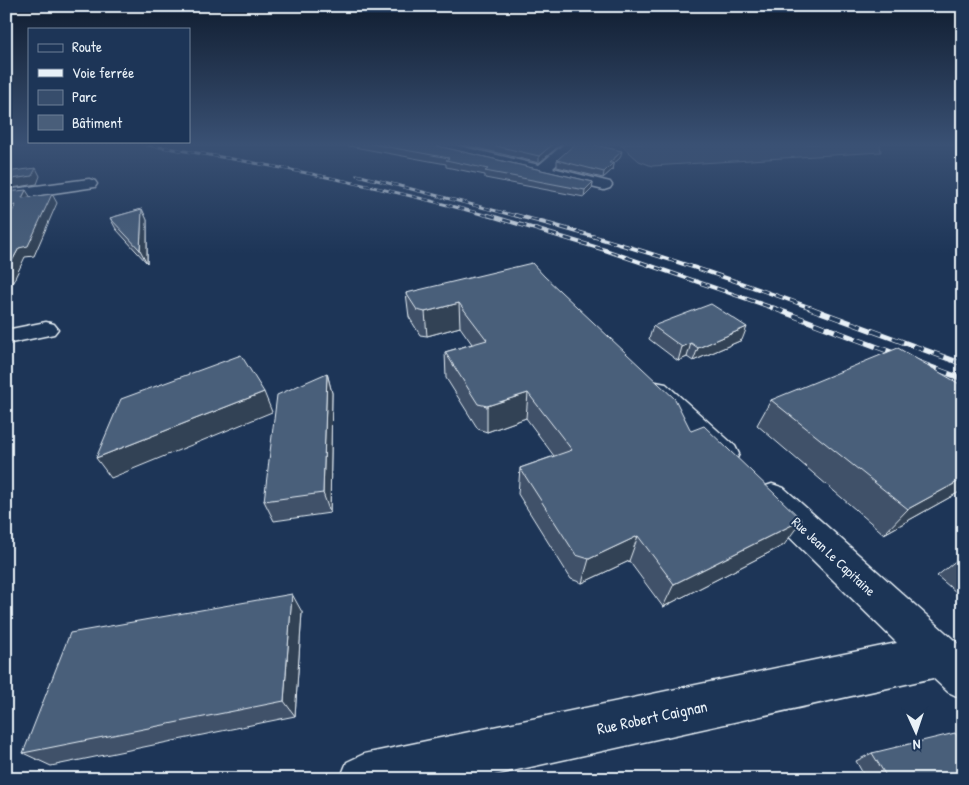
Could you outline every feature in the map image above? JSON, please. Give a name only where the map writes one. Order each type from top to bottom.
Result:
[{"type":"street","points":[[585,181],[604,185]]},
{"type":"street","points":[[7,195],[89,184]]},
{"type":"street","points":[[6,337],[46,329]]},
{"type":"street","name":"Rue Jean Le Capitaine","points":[[638,374],[952,666]]},
{"type":"street","name":"Rue Robert Caignan","points":[[364,779],[952,666]]},
{"type":"building","points":[[536,181],[593,182],[585,190]]},
{"type":"building","points":[[26,190],[22,198],[52,194],[28,246],[19,248],[6,272],[6,222],[16,205],[6,207],[6,192]]},
{"type":"building","points":[[142,209],[140,250],[110,218]]},
{"type":"building","points":[[532,263],[675,399],[691,431],[704,426],[802,520],[674,584],[638,536],[589,559],[576,555],[520,468],[572,450],[528,393],[487,406],[478,404],[445,352],[487,340],[459,303],[425,312],[417,310],[406,293]]},
{"type":"building","points":[[711,304],[747,327],[698,348],[691,343],[682,347],[653,326]]},
{"type":"building","points":[[898,348],[963,386],[963,479],[908,509],[771,400]]},
{"type":"building","points":[[241,355],[264,392],[96,458],[121,399]]},
{"type":"building","points":[[327,373],[323,493],[264,501],[277,395]]},
{"type":"building","points":[[292,594],[284,701],[23,753],[70,633]]},
{"type":"building","points":[[955,733],[963,744],[963,779],[888,779],[872,753]]},
{"type":"railway","points":[[343,181],[492,217]]},
{"type":"railway","points":[[379,181],[520,217]]},
{"type":"railway","points":[[488,215],[605,250],[776,309]]},
{"type":"railway","points":[[515,215],[666,258],[814,309]]},
{"type":"railway","points":[[773,308],[963,379]]},
{"type":"railway","points":[[810,308],[963,364]]}]
